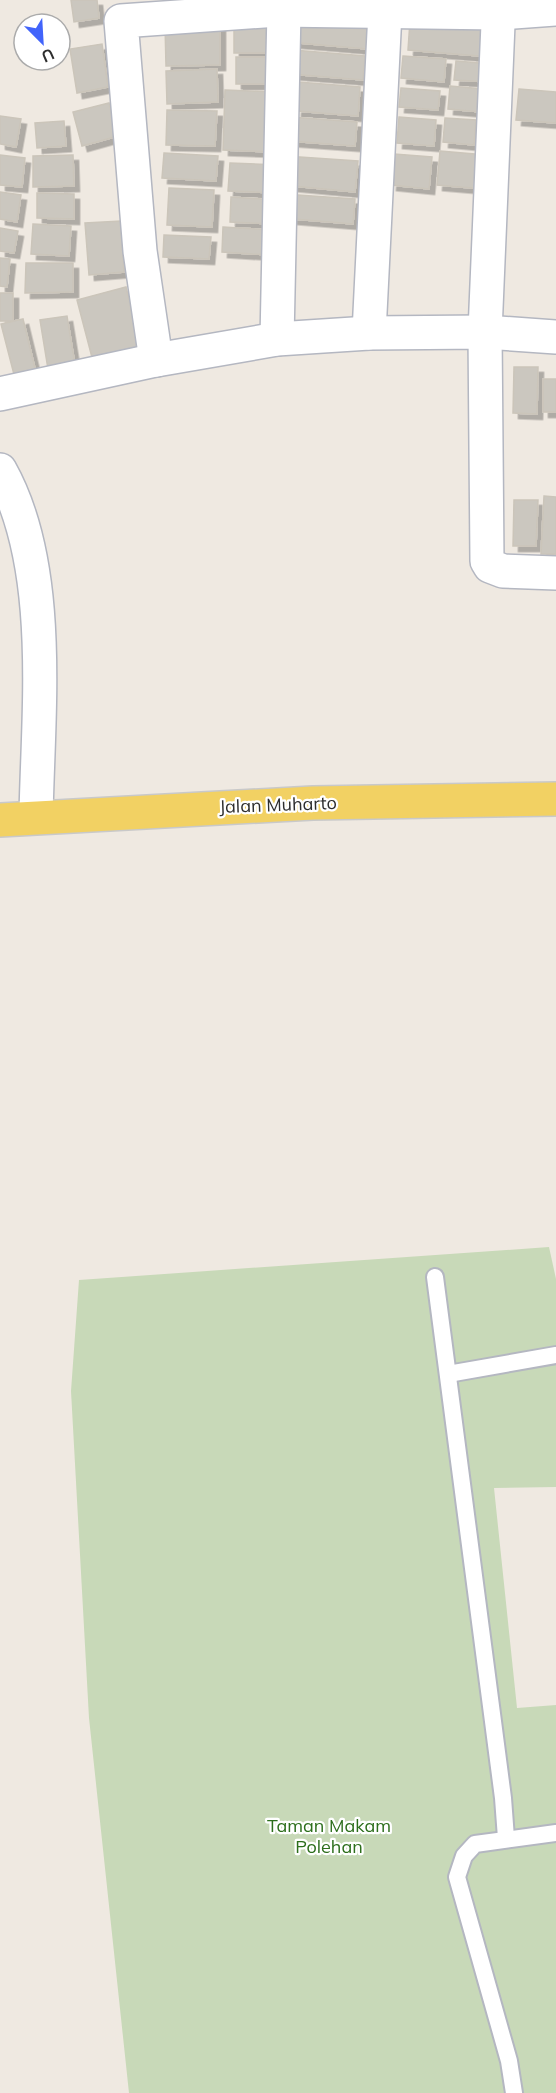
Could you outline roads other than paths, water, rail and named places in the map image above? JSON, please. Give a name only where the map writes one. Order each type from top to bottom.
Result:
[{"type":"main road","name":"Jalan Muharto","points":[[15,818],[313,803],[556,800]]},
{"type":"street","points":[[156,360],[141,261],[121,21],[214,7],[385,12],[499,6],[556,9]]},
{"type":"street","points":[[499,6],[485,332],[488,563],[503,572],[556,573]]},
{"type":"street","points":[[277,339],[284,10]]},
{"type":"street","points":[[369,333],[385,12]]},
{"type":"street","points":[[0,394],[156,360],[277,339],[369,333],[485,332],[556,337]]},
{"type":"street","points":[[0,470],[8,484],[30,555],[40,638],[15,818]]},
{"type":"lane","points":[[435,1277],[503,1798],[506,1838]]},
{"type":"lane","points":[[448,1374],[556,1355]]},
{"type":"lane","points":[[514,2093],[509,2061],[457,1877],[464,1856],[475,1844],[556,1833]]},
{"type":"park label","name":"Taman Makam Polehan","points":[[329,1836]]}]
